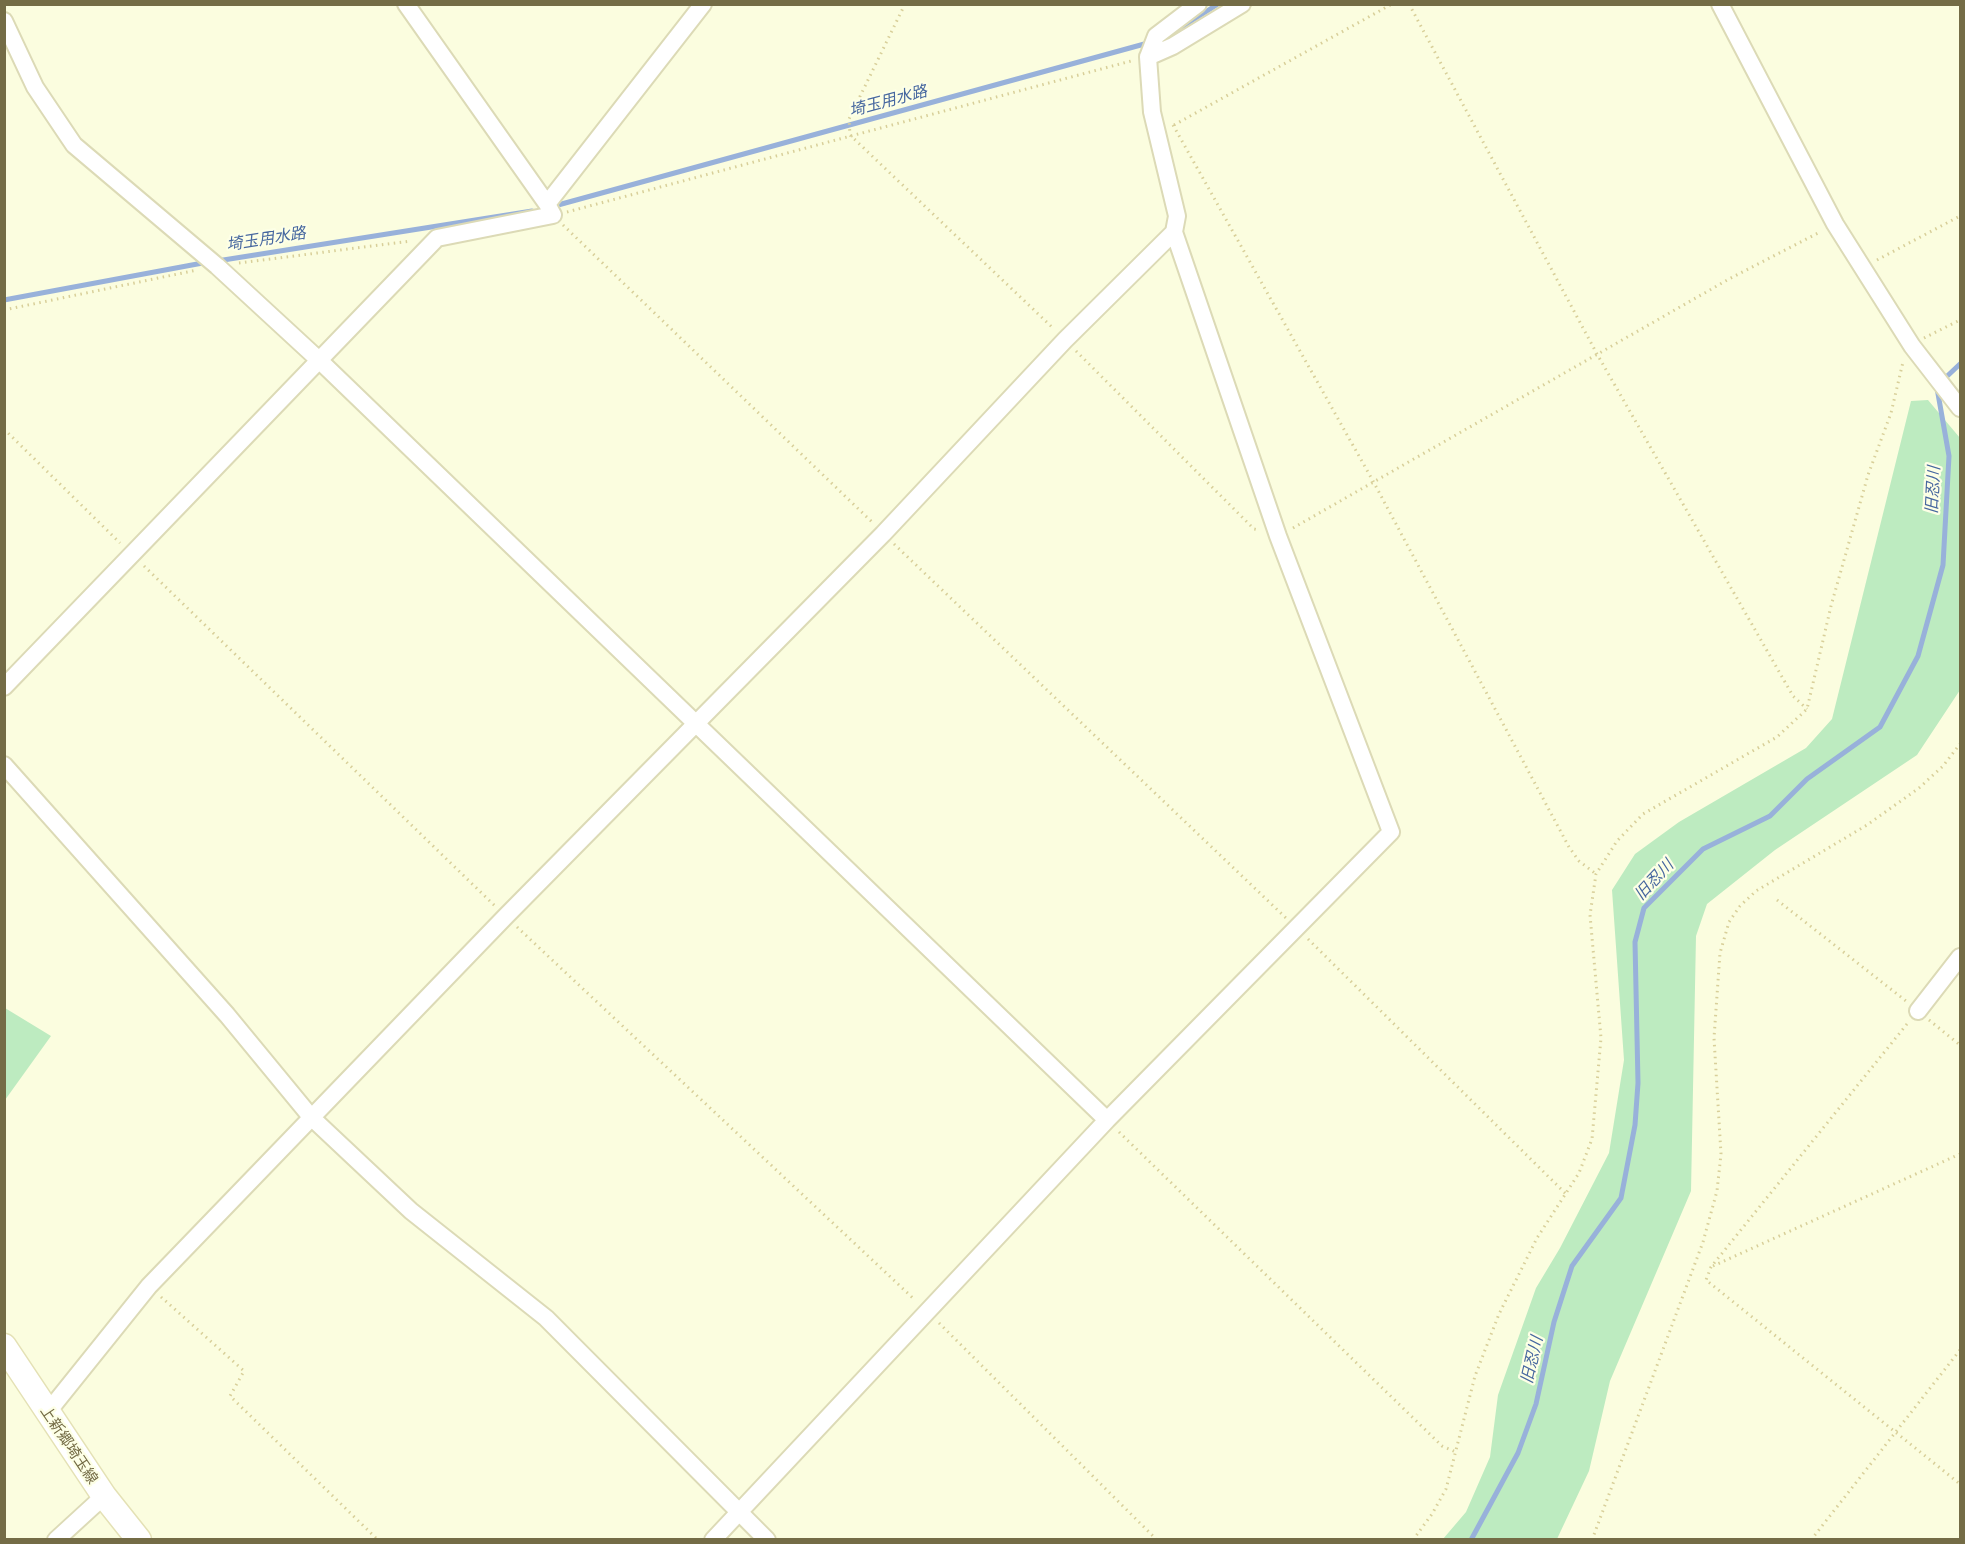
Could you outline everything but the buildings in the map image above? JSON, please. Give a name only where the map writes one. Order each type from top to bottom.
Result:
[{"type":"main road","name":"上新郷埼玉線","points":[[4,1346],[104,1496],[139,1539]]},
{"type":"street","points":[[406,4],[550,210]]},
{"type":"street","points":[[4,687],[437,237],[550,210],[703,4]]},
{"type":"street","points":[[713,1539],[1107,1120],[1391,832],[1278,536],[1174,232],[1177,216],[1152,112],[1148,57],[1156,36],[1198,4]]},
{"type":"street","points":[[1148,57],[1173,46],[1242,4]]},
{"type":"street","points":[[1720,4],[1835,224],[1912,346],[1957,404]]},
{"type":"street","points":[[4,21],[35,87],[74,144],[213,262],[320,360],[1107,1120]]},
{"type":"street","points":[[47,1413],[148,1286],[506,916],[884,534],[1065,340],[1174,232]]},
{"type":"street","points":[[4,765],[227,1015],[311,1117],[411,1211],[546,1318],[767,1539]]},
{"type":"street","points":[[1918,1011],[1960,957]]},
{"type":"street","points":[[56,1539],[104,1496]]},
{"type":"path","points":[[905,4],[849,122],[850,135],[1065,340],[1254,529],[1278,536],[1729,279],[1835,224]]},
{"type":"path","points":[[1174,125],[1392,4]]},
{"type":"path","points":[[1409,4],[1597,354],[1793,696],[1807,709]]},
{"type":"path","points":[[550,210],[1148,57]]},
{"type":"path","points":[[1152,112],[1174,125],[1372,481],[1569,847],[1579,861],[1596,874]]},
{"type":"path","points":[[550,210],[884,534],[1297,929],[1566,1194]]},
{"type":"path","points":[[1863,268],[1960,216]]},
{"type":"path","points":[[4,310],[213,262],[437,237]]},
{"type":"path","points":[[1413,1539],[1440,1501],[1484,1351],[1537,1238],[1566,1194],[1588,1153],[1598,1094],[1601,1038],[1590,915],[1596,874],[1617,841],[1643,814],[1778,736],[1807,709],[1837,585],[1868,475],[1891,413],[1901,368],[1912,346],[1960,320]]},
{"type":"path","points":[[4,429],[506,916],[927,1311],[1157,1539]]},
{"type":"path","points":[[1592,1539],[1703,1242],[1717,1191],[1720,1154],[1714,1038],[1720,953],[1729,922],[1740,906],[1756,891],[1867,825],[1919,788],[1943,766],[1960,744]]},
{"type":"path","points":[[1777,900],[1960,1045]]},
{"type":"path","points":[[1918,1011],[1711,1267],[1706,1280],[1960,1484]]},
{"type":"path","points":[[1107,1120],[1442,1446],[1456,1452]]},
{"type":"path","points":[[1711,1267],[1960,1154]]},
{"type":"path","points":[[148,1286],[244,1371],[230,1396],[378,1539]]},
{"type":"path","points":[[1811,1539],[1960,1350]]},
{"type":"green space","points":[[1928,400],[1960,438],[1960,690],[1917,755],[1775,850],[1707,904],[1696,936],[1691,1191],[1610,1381],[1589,1471],[1557,1539],[1443,1539],[1466,1512],[1490,1457],[1498,1395],[1536,1288],[1560,1248],[1609,1153],[1624,1060],[1612,890],[1635,854],[1679,822],[1806,748],[1832,719],[1911,401]]},
{"type":"green space","points":[[5,1008],[51,1036],[5,1100]]},
{"type":"waterway","name":"埼玉用水路","points":[[1171,34],[1218,4]]},
{"type":"waterway","name":"埼玉用水路","points":[[558,205],[1148,43]]},
{"type":"waterway","name":"埼玉用水路","points":[[217,261],[532,211]]},
{"type":"waterway","name":"埼玉用水路","points":[[4,300],[208,262]]},
{"type":"waterway","name":"旧忍川","points":[[1942,381],[1960,364]]},
{"type":"waterway","name":"旧忍川","points":[[1471,1540],[1518,1453],[1536,1404],[1554,1322],[1572,1266],[1621,1198],[1635,1125],[1638,1083],[1635,942],[1644,908],[1703,849],[1770,816],[1807,779],[1880,727],[1918,656],[1943,565],[1949,456],[1937,388]]}]
